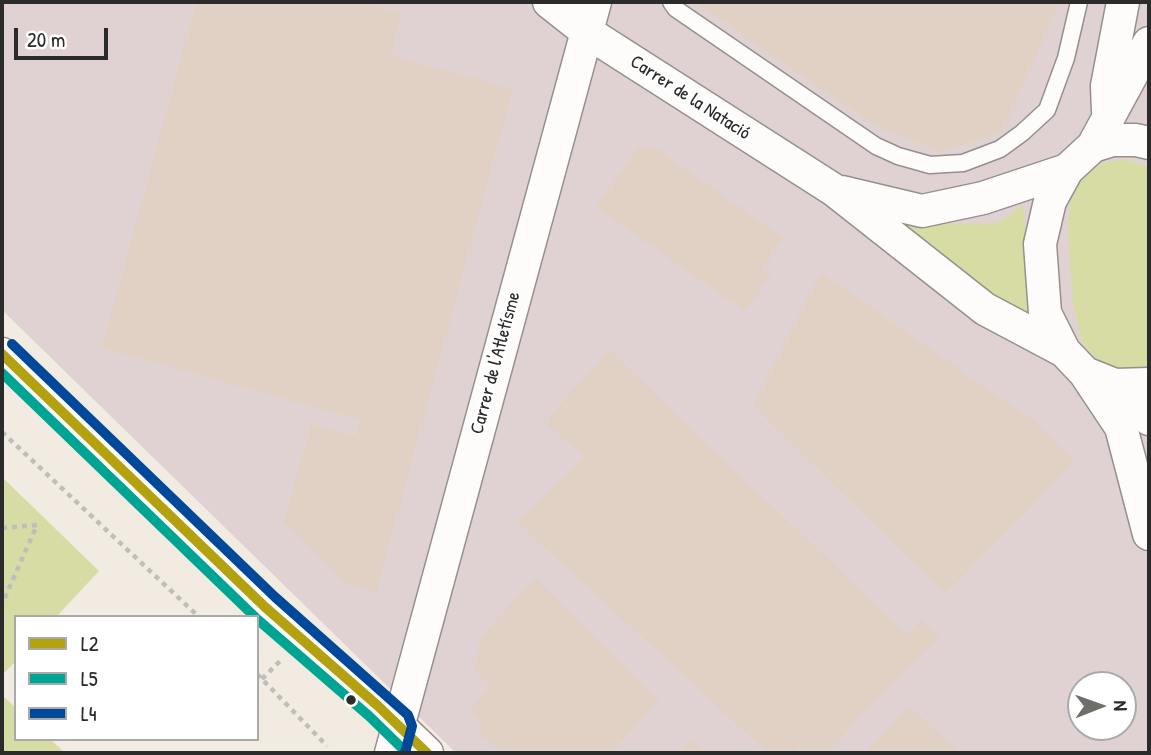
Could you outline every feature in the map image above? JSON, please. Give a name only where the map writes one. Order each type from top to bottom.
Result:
[{"type":"street","name":"Carrer de la Natació","points":[[549,2],[591,17],[834,190],[985,309],[1115,384]]},
{"type":"street","points":[[1108,117],[1107,86],[1123,2]]},
{"type":"street","name":"Carrer de l'Atletísme","points":[[394,739],[591,17]]},
{"type":"street","points":[[1149,43],[1093,146],[1067,170],[1050,201],[1040,244],[1045,313],[1121,428],[1149,534]]},
{"type":"street","points":[[1093,146],[1112,140],[1149,143]]},
{"type":"street","name":"Carrer de la Natació","points":[[834,190],[922,211],[983,198],[1067,170]]},
{"type":"street","points":[[2,354],[265,607],[394,739],[427,753]]},
{"type":"street","points":[[1115,384],[1149,384]]},
{"type":"street","points":[[1115,384],[1149,419]]},
{"type":"lane","points":[[671,2],[676,9],[876,146],[898,156],[930,165],[963,163],[1000,149],[1047,110],[1066,58],[1079,2]]},
{"type":"path","points":[[2,432],[197,615]]},
{"type":"path","points":[[2,528],[37,524],[2,604]]},
{"type":"path","points":[[259,676],[327,746]]},
{"type":"shaded area","points":[[2,2],[1149,2],[1149,753],[456,753],[2,310]]},
{"type":"green space","points":[[1125,159],[1149,167],[1149,365],[1130,370],[1119,369],[1097,359],[1082,342],[1073,305],[1068,228],[1071,196],[1083,176],[1103,163]]},
{"type":"green space","points":[[1023,205],[1032,322],[883,218],[924,224],[998,223]]},
{"type":"green space","points":[[2,477],[99,571],[58,615],[14,615],[14,663],[2,675]]},
{"type":"green space","points":[[2,695],[14,706],[14,741],[52,741],[65,753],[2,753]]},
{"type":"building","points":[[196,2],[360,2],[402,13],[391,55],[513,89],[376,592],[347,584],[284,521],[311,424],[356,436],[360,420],[102,348]]},
{"type":"building","points":[[694,2],[1060,2],[1002,132],[942,152],[877,127]]},
{"type":"building","points":[[638,147],[656,148],[784,238],[763,269],[771,275],[745,312],[596,207]]},
{"type":"building","points":[[821,272],[1035,422],[1075,462],[945,594],[753,405]]},
{"type":"building","points":[[609,350],[907,635],[921,620],[940,638],[861,715],[828,753],[806,753],[799,746],[792,753],[768,753],[517,522],[584,457],[545,422]]},
{"type":"building","points":[[535,578],[659,700],[611,753],[502,753],[478,731],[483,726],[470,710],[491,687],[473,669],[481,637]]},
{"type":"building","points":[[909,706],[959,753],[864,753]]},
{"type":"building","points":[[692,740],[705,753],[678,753]]},
{"type":"transit line","name":"L4","points":[[12,344],[275,597],[408,715],[412,726],[405,753]]},
{"type":"transit line","name":"L2","points":[[2,354],[265,607],[378,706],[427,753]]},
{"type":"transit line","name":"L5","points":[[2,373],[253,615]]},
{"type":"transit line","name":"L5","points":[[259,621],[369,716],[407,753]]}]
